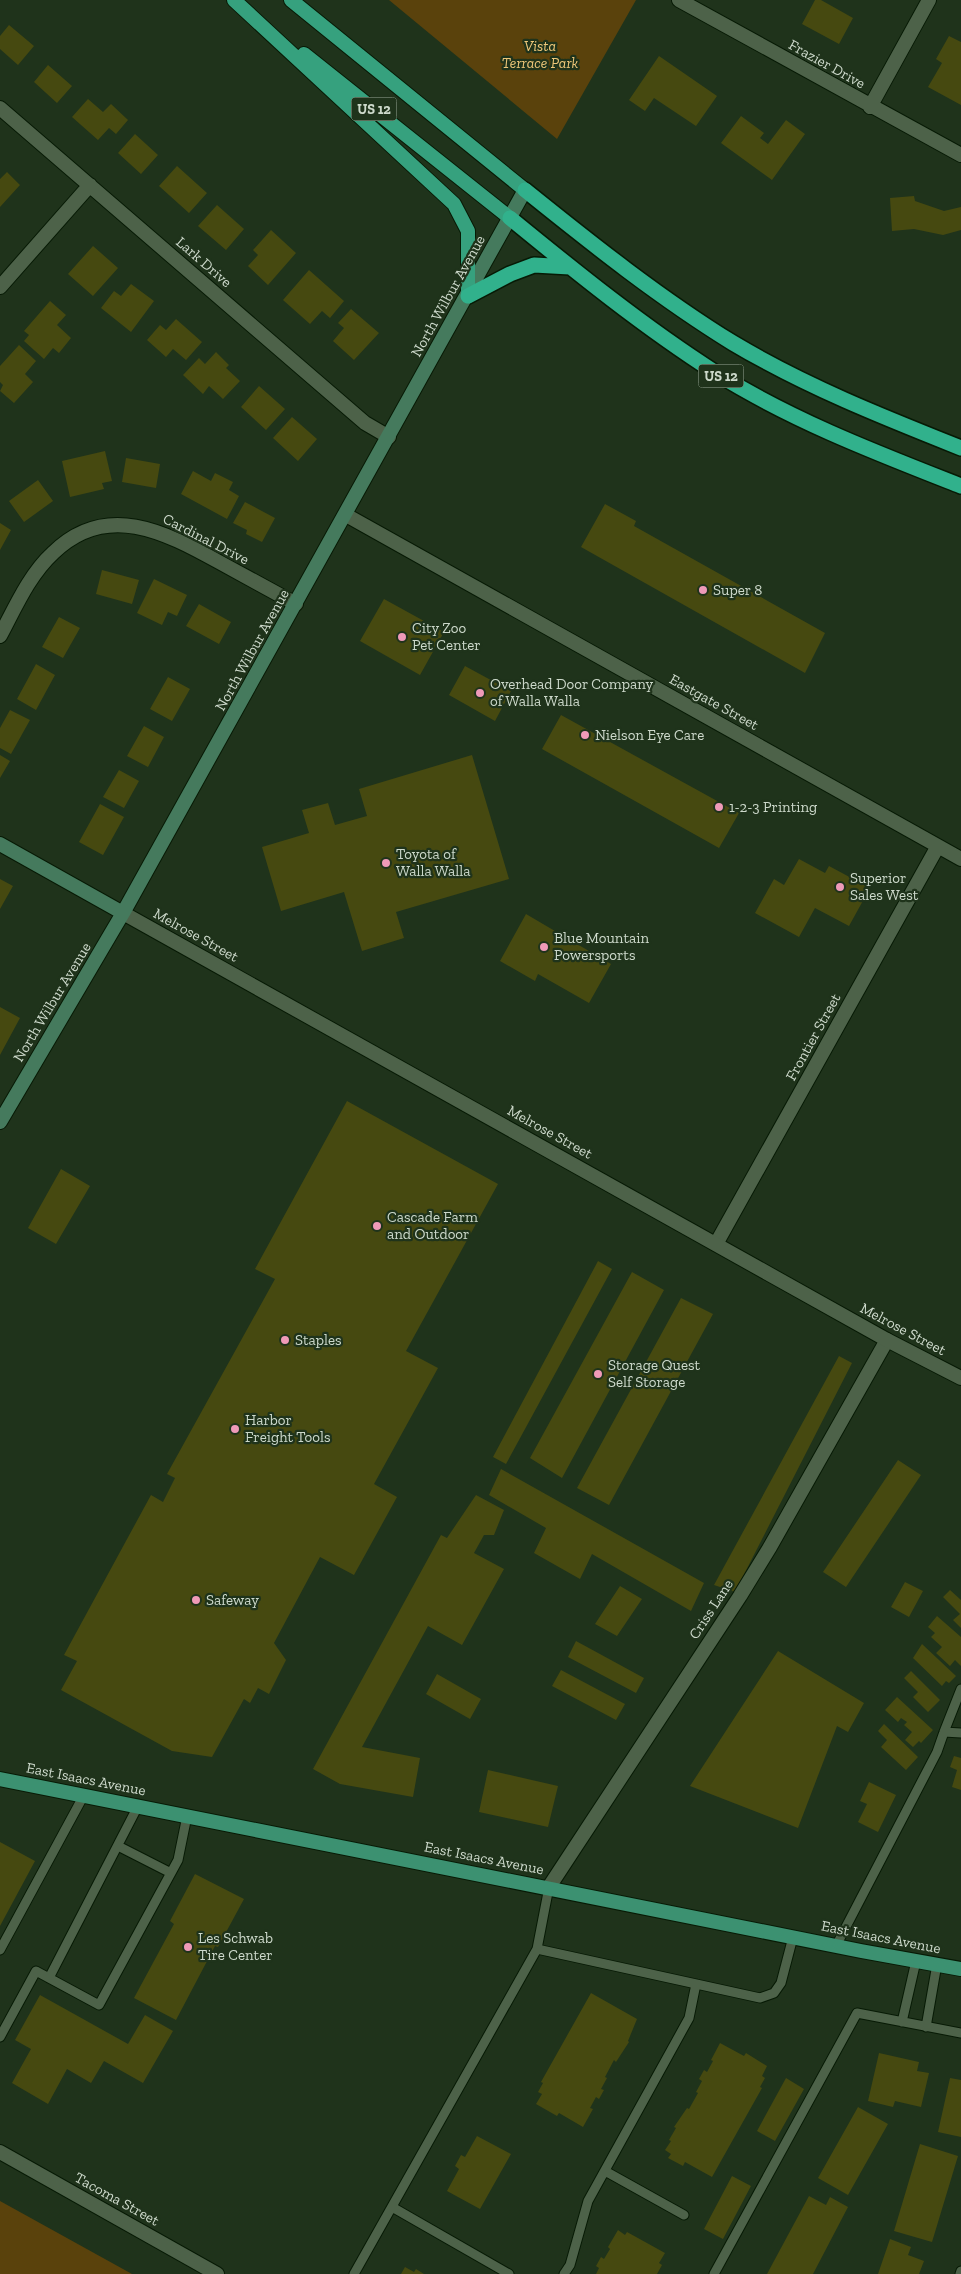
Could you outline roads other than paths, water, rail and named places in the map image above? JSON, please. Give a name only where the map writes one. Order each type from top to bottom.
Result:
[{"type":"highway","name":"US 12","points":[[236,0],[570,266],[644,323],[717,373],[822,430],[961,486]]},
{"type":"highway","points":[[236,0],[454,204],[468,231],[468,296],[510,274],[534,265],[570,266]]},
{"type":"highway","name":"US 12","points":[[291,0],[579,234],[660,294],[734,343],[836,398],[961,448]]},
{"type":"main road","name":"North Wilbur Avenue","points":[[0,1122],[123,913],[468,296],[525,190]]},
{"type":"main road","points":[[0,844],[123,913]]},
{"type":"main road","name":"East Isaacs Avenue","points":[[0,1778],[836,1946],[961,1968]]},
{"type":"street","name":"Frazier Drive","points":[[679,0],[961,155]]},
{"type":"street","points":[[870,106],[929,0]]},
{"type":"street","name":"Lark Drive","points":[[0,108],[365,423],[389,437]]},
{"type":"street","points":[[0,287],[90,185]]},
{"type":"street","name":"Eastgate Street","points":[[346,515],[961,859]]},
{"type":"street","name":"Cardinal Drive","points":[[0,636],[23,593],[39,568],[53,553],[68,540],[86,531],[108,525],[132,525],[154,530],[180,540],[296,604]]},
{"type":"street","name":"Frontier Street","points":[[716,1244],[938,846]]},
{"type":"street","name":"Melrose Street","points":[[123,913],[887,1340],[961,1378]]},
{"type":"street","name":"Criss Lane","points":[[549,1887],[740,1596],[770,1547],[887,1340]]},
{"type":"street","name":"Tacoma Street","points":[[0,2152],[217,2274]]},
{"type":"lane","points":[[836,1946],[937,1752],[961,1689]]},
{"type":"lane","points":[[944,1732],[961,1733]]},
{"type":"lane","points":[[0,1950],[84,1795]]},
{"type":"lane","points":[[49,1978],[138,1806]]},
{"type":"lane","points":[[0,2037],[36,1971],[99,2005],[178,1860],[187,1816]]},
{"type":"lane","points":[[118,1846],[171,1873]]},
{"type":"lane","points":[[354,2274],[537,1950],[549,1887]]},
{"type":"lane","points":[[537,1950],[760,1998],[774,1993],[781,1983],[793,1937]]},
{"type":"lane","points":[[902,2022],[916,1961]]},
{"type":"lane","points":[[926,2026],[937,1964]]},
{"type":"lane","points":[[564,2274],[570,2265],[588,2201],[689,2018],[696,1984]]},
{"type":"lane","points":[[714,2274],[857,2013],[961,2033]]},
{"type":"lane","points":[[605,2171],[684,2215]]},
{"type":"lane","points":[[392,2207],[509,2274]]},
{"type":"place","name":"Super 8","points":[[703,590]]},
{"type":"place","name":"City Zoo Pet Center","points":[[402,637]]},
{"type":"place","name":"Overhead Door Company of Walla Walla","points":[[480,693]]},
{"type":"place","name":"Nielson Eye Care","points":[[585,735]]},
{"type":"place","name":"1-2-3 Printing","points":[[719,807]]},
{"type":"place","name":"Toyota of Walla Walla","points":[[386,863]]},
{"type":"place","name":"Superior Sales West","points":[[840,887]]},
{"type":"place","name":"Blue Mountain Powersports","points":[[544,947]]},
{"type":"place","name":"Cascade Farm and Outdoor","points":[[377,1226]]},
{"type":"place","name":"Staples","points":[[285,1340]]},
{"type":"place","name":"Storage Quest Self Storage","points":[[598,1374]]},
{"type":"place","name":"Harbor Freight Tools","points":[[235,1429]]},
{"type":"place","name":"Safeway","points":[[196,1600]]},
{"type":"place","name":"Les Schwab Tire Center","points":[[188,1947]]},
{"type":"park label","name":"Vista Terrace Park","points":[[540,54]]}]
